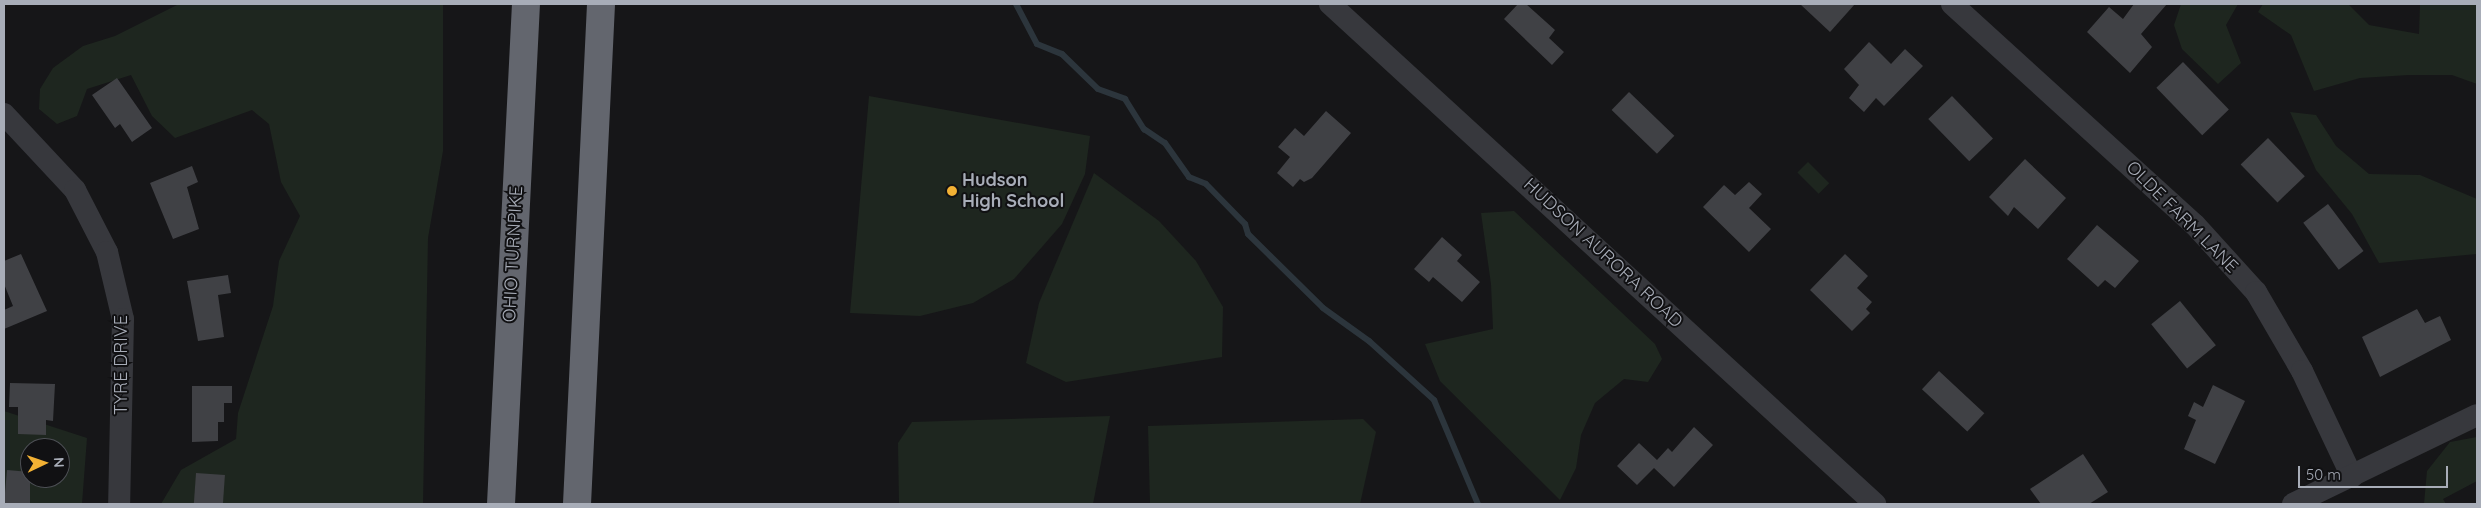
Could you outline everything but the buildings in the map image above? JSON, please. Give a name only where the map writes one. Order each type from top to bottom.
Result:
[{"type":"highway","name":"OHIO TURNPIKE","points":[[501,504],[526,4]]},
{"type":"highway","points":[[577,504],[601,4]]},
{"type":"street","name":"HUDSON AURORA ROAD","points":[[1330,4],[1875,504]]},
{"type":"street","name":"OLDE FARM LANE","points":[[1952,4],[2195,225],[2256,292],[2302,371],[2352,477]]},
{"type":"street","name":"TYRE DRIVE","points":[[4,114],[75,190],[107,252],[122,319],[119,504]]},
{"type":"street","points":[[2293,504],[2477,415]]},
{"type":"shaded area","points":[[179,4],[443,4],[443,151],[428,238],[423,504],[161,504],[181,470],[236,439],[238,413],[273,306],[279,261],[300,216],[281,182],[269,124],[252,110],[175,138],[152,116],[131,75],[87,89],[77,116],[57,124],[39,109],[40,89],[53,68],[83,46],[115,36]]},
{"type":"shaded area","points":[[2181,4],[2238,4],[2226,25],[2241,63],[2218,84],[2182,49],[2174,25]]},
{"type":"shaded area","points":[[2263,4],[2348,4],[2369,25],[2419,34],[2420,4],[2477,4],[2477,84],[2452,75],[2409,75],[2360,78],[2314,91],[2291,35],[2258,12]]},
{"type":"shaded area","points":[[869,96],[1090,136],[1085,174],[1062,224],[1014,279],[973,303],[920,316],[850,313]]},
{"type":"shaded area","points":[[2290,112],[2316,115],[2336,146],[2369,174],[2420,175],[2477,199],[2477,254],[2379,263],[2352,214],[2316,170]]},
{"type":"shaded area","points":[[1808,162],[1829,183],[1819,194],[1797,173]]},
{"type":"shaded area","points":[[1094,173],[1159,221],[1196,261],[1223,307],[1222,357],[1066,382],[1026,363],[1039,303]]},
{"type":"shaded area","points":[[1514,211],[1655,344],[1662,359],[1648,382],[1624,379],[1595,403],[1581,435],[1576,468],[1560,500],[1440,381],[1425,344],[1493,329],[1491,284],[1481,213]]},
{"type":"shaded area","points":[[4,411],[87,438],[82,504],[4,504]]},
{"type":"shaded area","points":[[1110,416],[1093,504],[899,504],[898,443],[912,422]]},
{"type":"shaded area","points":[[1363,419],[1376,432],[1360,504],[1150,504],[1148,426]]},
{"type":"shaded area","points":[[2477,437],[2477,481],[2443,499],[2446,504],[2424,504],[2427,471],[2450,442]]},
{"type":"waterway","points":[[1016,4],[1037,44],[1062,54],[1098,89],[1125,99],[1144,129],[1165,143],[1189,177],[1206,184],[1245,224],[1248,234],[1323,308],[1369,341],[1434,400],[1478,504]]},
{"type":"place","name":"Hudson High School","points":[[952,191]]}]
